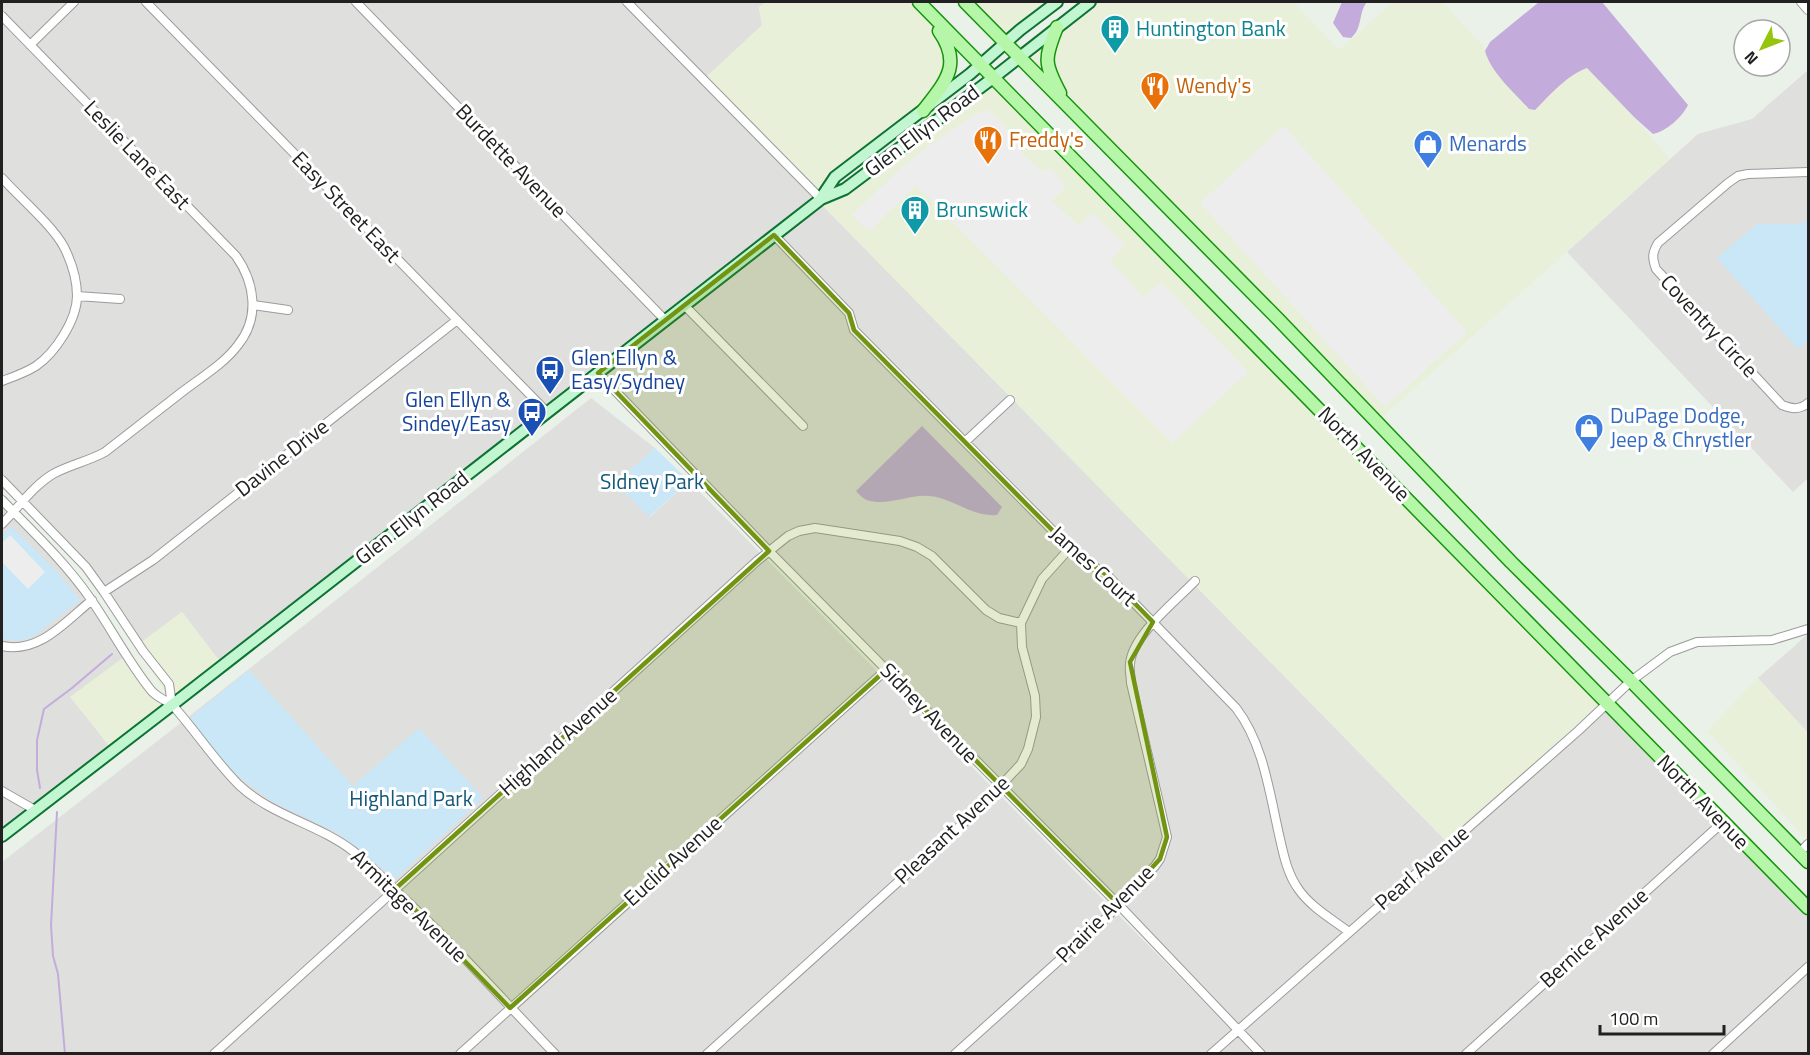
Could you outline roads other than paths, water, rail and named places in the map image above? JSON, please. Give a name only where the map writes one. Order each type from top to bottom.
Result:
[{"type":"main road","name":"North Avenue","points":[[917,2],[1809,908]]},
{"type":"main road","points":[[917,2],[948,44],[951,61],[945,81],[923,111]]},
{"type":"main road","name":"North Avenue","points":[[965,2],[1278,319],[1511,562],[1804,849],[1809,862]]},
{"type":"main road","points":[[1058,27],[1048,50],[1047,66],[1061,94],[1080,118]]},
{"type":"street","points":[[30,45],[74,2]]},
{"type":"street","name":"Easy Street East","points":[[146,2],[547,412]]},
{"type":"street","name":"Burdette Avenue","points":[[356,2],[665,320]]},
{"type":"street","points":[[627,2],[821,199]]},
{"type":"street","name":"Glen Ellyn Road","points":[[821,199],[835,177],[923,111],[1057,2]]},
{"type":"street","name":"Glen Ellyn Road","points":[[2,836],[774,235],[821,199],[845,189],[1090,2]]},
{"type":"street","points":[[1801,2],[1809,10]]},
{"type":"street","name":"Leslie Lane East","points":[[2,16],[236,256],[251,285],[253,305]]},
{"type":"street","name":"Coventry Circle","points":[[1809,172],[1738,176],[1658,243],[1653,251],[1652,260],[1656,269],[1782,405],[1798,408],[1809,403]]},
{"type":"street","points":[[2,178],[56,235],[71,262],[77,296],[76,308],[66,331],[54,350],[34,368],[2,381]]},
{"type":"street","name":"James Court","points":[[774,235],[849,313],[854,330],[1070,548],[1108,576],[1236,708],[1246,721],[1259,752],[1285,858],[1293,881],[1312,904],[1349,932]]},
{"type":"street","points":[[77,296],[120,299]]},
{"type":"street","points":[[2,524],[51,475],[105,452],[228,357],[244,337],[253,305],[288,310]]},
{"type":"street","points":[[684,305],[803,426]]},
{"type":"street","name":"Davine Drive","points":[[104,592],[153,560],[457,320]]},
{"type":"street","name":"Sidney Avenue","points":[[598,373],[769,551],[1118,904],[1261,1053]]},
{"type":"street","points":[[965,442],[1010,400]]},
{"type":"street","name":"Armitage Avenue","points":[[2,480],[76,556],[104,592],[143,651],[169,684],[172,705]]},
{"type":"street","name":"Armitage Avenue","points":[[2,500],[66,567],[92,600],[127,658],[154,695],[172,705],[218,762],[240,785],[266,805],[340,841],[363,859],[418,910],[555,1053]]},
{"type":"street","name":"Highland Avenue","points":[[214,1053],[788,536],[815,528],[900,541],[917,547],[932,556],[986,610],[999,618],[1021,623]]},
{"type":"street","points":[[1021,623],[1042,579],[1070,548]]},
{"type":"street","name":"Prairie Avenue","points":[[955,1053],[1105,919],[1160,859],[1167,837],[1131,682],[1130,662],[1140,637],[1196,581]]},
{"type":"street","points":[[2,646],[9,648],[28,646],[40,641],[92,600]]},
{"type":"street","name":"Pleasant Avenue","points":[[707,1053],[979,809],[1021,764],[1033,737],[1036,717],[1035,696],[1022,647],[1021,623]]},
{"type":"street","name":"Pearl Avenue","points":[[1211,1053],[1578,731],[1631,681],[1670,652],[1697,642],[1772,640],[1809,628]]},
{"type":"street","name":"Euclid Avenue","points":[[460,1053],[886,670]]},
{"type":"street","points":[[2,791],[35,810]]},
{"type":"street","name":"Bernice Avenue","points":[[1466,1053],[1723,822]]},
{"type":"street","points":[[1713,1053],[1809,967]]},
{"type":"waterway","points":[[40,788],[37,770],[37,740],[44,709],[112,654]]},
{"type":"waterway","points":[[57,812],[51,925],[65,1054]]},
{"type":"place","name":"Huntington Bank","points":[[1115,54]]},
{"type":"place","name":"Wendy's","points":[[1155,112]]},
{"type":"place","name":"Freddy's","points":[[988,166]]},
{"type":"place","name":"Menards","points":[[1428,170]]},
{"type":"place","name":"Brunswick","points":[[915,236]]},
{"type":"place","name":"Glen Ellyn & Easy/Sydney","points":[[550,396]]},
{"type":"place","name":"Glen Ellyn & Sindey/Easy","points":[[532,438]]},
{"type":"place","name":"DuPage Dodge, Jeep & Chrystler","points":[[1589,454]]},
{"type":"park label","name":"SIdney Park","points":[[652,482]]},
{"type":"park label","name":"Highland Park","points":[[411,799]]}]
